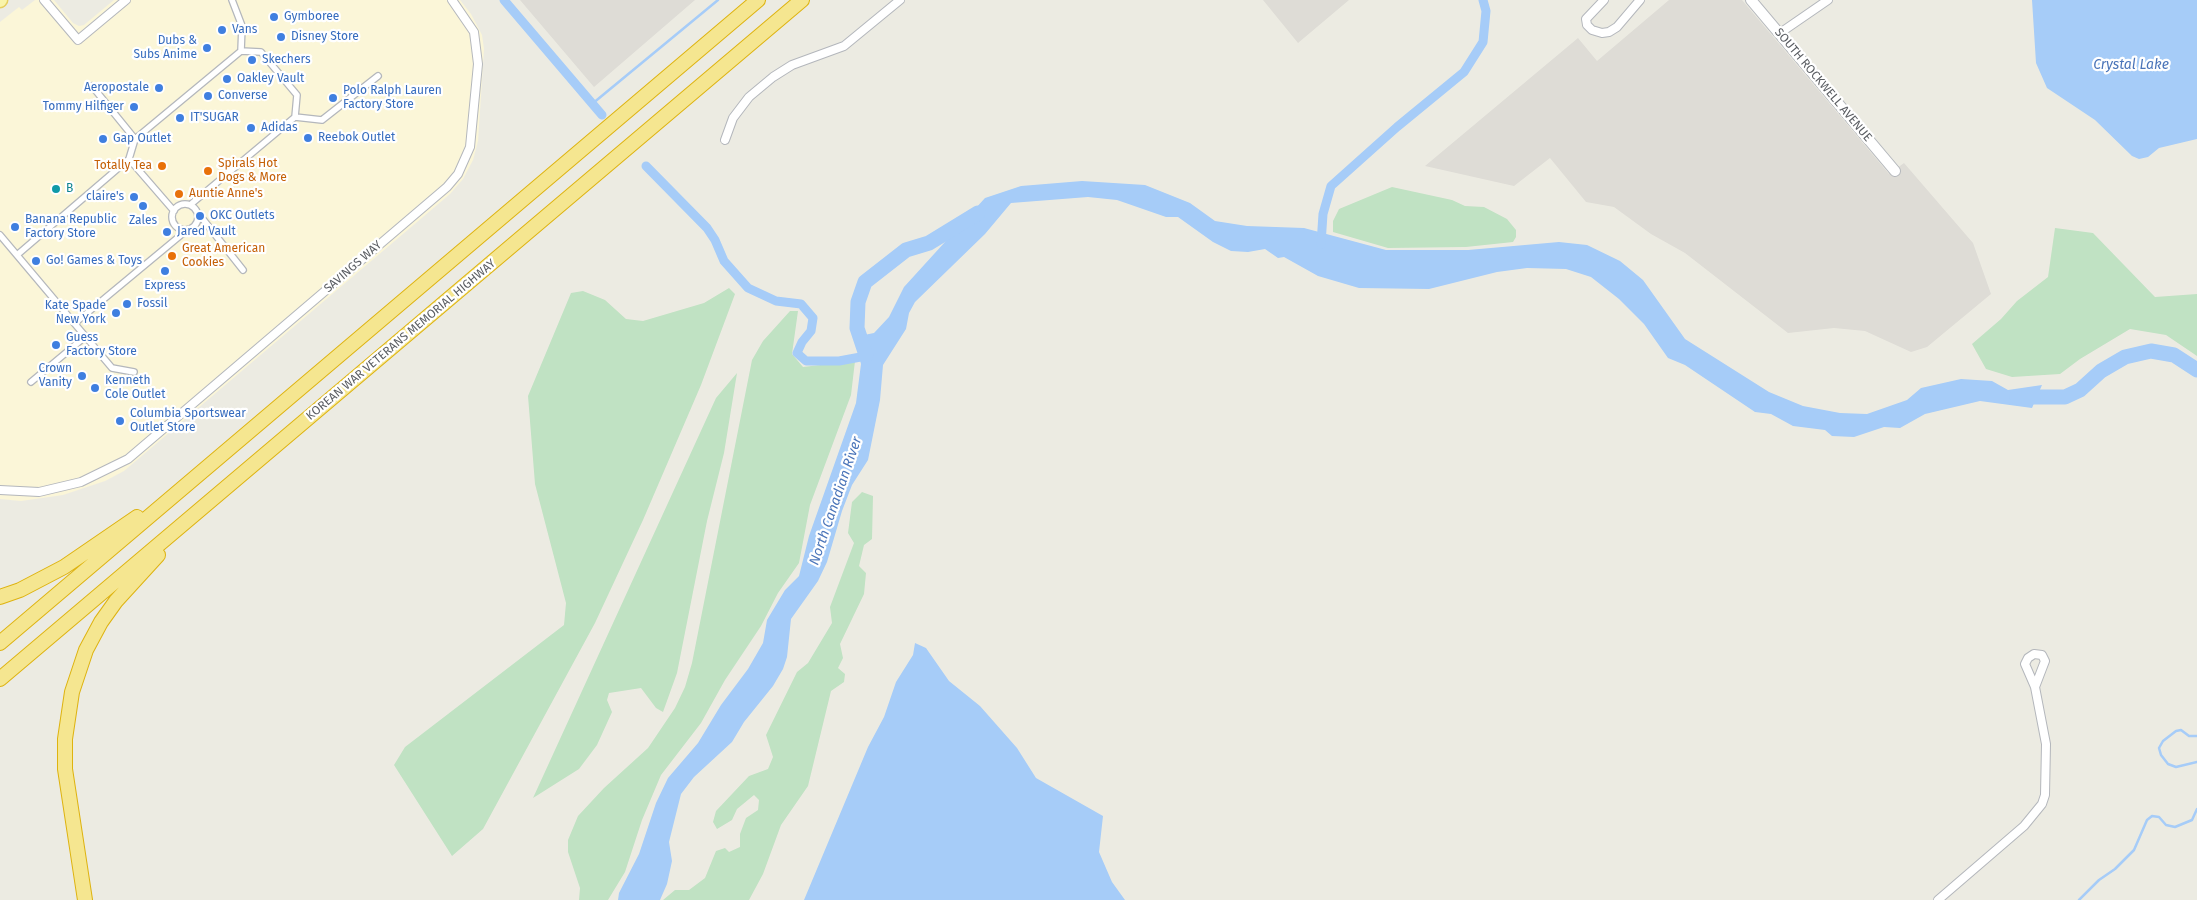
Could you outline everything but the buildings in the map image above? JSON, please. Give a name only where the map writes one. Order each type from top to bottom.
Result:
[{"type":"highway","points":[[0,643],[758,0]]},
{"type":"highway","name":"KOREAN WAR VETERANS MEMORIAL HIGHWAY","points":[[0,680],[802,0]]},
{"type":"highway","points":[[0,597],[35,583],[64,567],[188,484]]},
{"type":"highway","points":[[85,900],[65,762],[68,717],[75,680],[93,637],[109,611],[199,510]]},
{"type":"street","points":[[44,0],[78,40],[126,0]]},
{"type":"street","points":[[232,0],[242,26],[241,51]]},
{"type":"street","name":"SAVINGS WAY","points":[[0,490],[39,492],[81,482],[102,474],[128,459],[413,216],[458,174],[465,162],[471,139],[478,52],[470,24],[452,0]]},
{"type":"street","points":[[725,140],[733,118],[749,97],[773,77],[792,65],[844,46],[900,0]]},
{"type":"street","points":[[1604,0],[1586,19],[1587,25],[1592,30],[1602,33],[1617,26],[1640,0]]},
{"type":"street","name":"SOUTH ROCKWELL AVENUE","points":[[1751,0],[1895,171]]},
{"type":"street","points":[[1780,33],[1828,0]]},
{"type":"street","points":[[17,255],[129,159],[135,139],[241,51],[261,52],[297,95],[295,117],[190,205],[180,206],[174,211]]},
{"type":"street","points":[[295,117],[322,120],[378,76]]},
{"type":"street","points":[[92,86],[135,139]]},
{"type":"street","points":[[129,159],[174,211],[174,223],[180,229],[187,230]]},
{"type":"street","points":[[190,205],[243,270]]},
{"type":"street","points":[[74,323],[195,225],[198,213]]},
{"type":"street","points":[[0,235],[112,368],[134,372]]},
{"type":"street","points":[[31,382],[86,336]]},
{"type":"street","points":[[1938,900],[2024,826],[2042,804],[2045,795],[2046,744],[2035,687]]},
{"type":"shaded area","points":[[35,0],[54,0],[73,23],[79,26],[84,25],[114,0],[460,0],[471,14],[482,35],[484,49],[478,141],[473,160],[463,179],[450,194],[124,471],[105,481],[63,495],[21,501],[0,499],[0,22],[19,7],[22,10]]},
{"type":"shaded area","points":[[520,0],[695,0],[594,87]]},
{"type":"shaded area","points":[[1263,0],[1349,0],[1298,43]]},
{"type":"shaded area","points":[[1669,0],[1742,0],[1889,174],[1904,163],[1973,243],[1991,294],[1927,347],[1911,352],[1865,331],[1834,328],[1788,333],[1685,253],[1651,234],[1614,207],[1586,202],[1550,158],[1514,186],[1425,166],[1578,38],[1597,61]]},
{"type":"green space","points":[[1392,187],[1452,200],[1465,206],[1484,207],[1507,219],[1516,230],[1516,237],[1513,242],[1466,247],[1388,248],[1333,232],[1333,221],[1339,209]]},
{"type":"green space","points":[[2055,228],[2093,233],[2155,297],[2197,294],[2197,356],[2166,335],[2130,329],[2080,359],[2060,374],[2012,377],[1986,369],[1972,344],[2001,319],[2017,301],[2048,277]]},
{"type":"green space","points":[[729,288],[735,294],[701,385],[643,520],[595,623],[483,829],[452,856],[394,765],[405,747],[564,625],[566,603],[535,484],[528,396],[571,293],[583,291],[605,300],[626,319],[643,321],[704,303]]},
{"type":"green space","points":[[790,311],[798,311],[792,354],[803,367],[855,361],[851,395],[810,505],[799,563],[778,593],[761,626],[725,680],[701,723],[661,775],[642,820],[625,872],[608,900],[579,900],[580,888],[568,852],[568,840],[578,816],[604,788],[648,748],[675,708],[685,687],[692,663],[752,360],[763,341]]},
{"type":"green space","points":[[737,373],[724,453],[707,521],[677,673],[663,712],[656,708],[641,688],[609,693],[607,700],[612,712],[597,745],[579,769],[533,798],[716,398]]},
{"type":"green space","points":[[862,492],[873,496],[872,539],[864,545],[859,566],[866,573],[864,594],[840,644],[843,658],[838,668],[845,674],[844,682],[831,691],[808,786],[781,825],[763,874],[749,900],[663,900],[675,890],[689,890],[705,878],[716,851],[725,848],[729,852],[740,847],[740,834],[746,818],[758,810],[759,800],[754,795],[737,809],[732,820],[717,829],[713,822],[716,811],[749,776],[768,769],[773,757],[766,735],[797,672],[808,663],[832,623],[830,607],[854,543],[848,533],[852,502]]},
{"type":"water","name":"Crystal Lake","points":[[2032,0],[2197,0],[2197,139],[2159,148],[2148,157],[2139,159],[2132,156],[2095,120],[2047,88],[2036,63]]},
{"type":"water","points":[[1082,181],[1145,185],[1190,203],[1215,221],[1247,226],[1304,228],[1386,250],[1468,250],[1559,242],[1587,245],[1620,261],[1643,280],[1685,339],[1769,392],[1803,406],[1840,413],[1867,414],[1907,400],[1921,388],[1961,379],[1992,381],[2008,390],[2042,385],[2032,408],[1980,401],[1925,414],[1900,428],[1884,427],[1854,437],[1832,436],[1825,430],[1793,426],[1771,414],[1755,412],[1685,365],[1668,358],[1644,324],[1619,299],[1591,277],[1566,269],[1527,268],[1497,272],[1429,289],[1359,288],[1318,276],[1284,257],[1278,258],[1265,249],[1248,252],[1231,251],[1213,242],[1178,217],[1166,217],[1117,200],[1088,197],[1011,203],[985,234],[915,302],[909,313],[906,329],[883,365],[880,400],[868,460],[852,485],[827,562],[818,581],[791,619],[787,657],[783,669],[773,686],[744,722],[732,742],[694,777],[681,794],[669,842],[672,861],[667,884],[660,900],[618,900],[619,893],[639,854],[656,803],[668,778],[698,743],[721,705],[748,669],[763,643],[767,620],[785,590],[799,576],[809,536],[856,403],[861,364],[854,337],[874,333],[889,317],[904,287],[985,198],[1021,186]]},
{"type":"water","points":[[915,643],[926,648],[949,681],[980,706],[1017,748],[1036,778],[1103,816],[1099,852],[1112,882],[1125,900],[804,900],[868,747],[884,717],[896,682],[913,655]]},
{"type":"waterway","points":[[504,0],[602,115]]},
{"type":"waterway","points":[[592,104],[718,0]]},
{"type":"waterway","points":[[1321,244],[1323,214],[1331,186],[1397,127],[1464,72],[1483,42],[1486,11],[1483,0]]},
{"type":"waterway","points":[[646,166],[707,228],[715,240],[724,261],[748,288],[776,301],[801,304],[813,318],[811,331],[802,342],[797,353],[806,361],[839,361],[866,356]]},
{"type":"waterway","name":"North Canadian River","points":[[866,355],[857,328],[858,302],[865,282],[906,250],[929,243],[978,213]]},
{"type":"waterway","name":"North Canadian River","points":[[2017,397],[2065,397],[2080,390],[2101,371],[2125,357],[2151,351],[2174,355],[2197,370]]},
{"type":"waterway","points":[[2197,736],[2189,736],[2181,730],[2176,731],[2163,741],[2159,748],[2161,755],[2168,764],[2176,767],[2197,762]]},
{"type":"waterway","points":[[2079,900],[2134,850],[2147,820],[2152,816],[2159,817],[2166,825],[2175,827],[2192,820],[2197,809]]},
{"type":"place","name":"Gymboree","points":[[274,17]]},
{"type":"place","name":"Vans","points":[[222,30]]},
{"type":"place","name":"Disney Store","points":[[281,37]]},
{"type":"place","name":"Dubs & Subs Anime","points":[[207,48]]},
{"type":"place","name":"Skechers","points":[[252,60]]},
{"type":"place","name":"Oakley Vault","points":[[227,79]]},
{"type":"place","name":"Aeropostale","points":[[159,88]]},
{"type":"place","name":"Converse","points":[[208,96]]},
{"type":"place","name":"Polo Ralph Lauren Factory Store","points":[[333,98]]},
{"type":"place","name":"Tommy Hilfiger","points":[[134,107]]},
{"type":"place","name":"IT'SUGAR","points":[[180,118]]},
{"type":"place","name":"Adidas","points":[[251,128]]},
{"type":"place","name":"Reebok Outlet","points":[[308,138]]},
{"type":"place","name":"Gap Outlet","points":[[103,139]]},
{"type":"place","name":"Totally Tea","points":[[162,166]]},
{"type":"place","name":"Spirals Hot Dogs & More","points":[[208,171]]},
{"type":"place","name":"B","points":[[56,189]]},
{"type":"place","name":"Auntie Anne's","points":[[179,194]]},
{"type":"place","name":"claire's","points":[[134,197]]},
{"type":"place","name":"Zales","points":[[143,206]]},
{"type":"place","name":"OKC Outlets","points":[[200,216]]},
{"type":"place","name":"Banana Republic Factory Store","points":[[15,227]]},
{"type":"place","name":"Jared Vault","points":[[167,232]]},
{"type":"place","name":"Great American Cookies","points":[[172,256]]},
{"type":"place","name":"Go! Games & Toys","points":[[36,261]]},
{"type":"place","name":"Express","points":[[165,271]]},
{"type":"place","name":"Fossil","points":[[127,304]]},
{"type":"place","name":"Kate Spade New York","points":[[116,313]]},
{"type":"place","name":"Guess Factory Store","points":[[56,345]]},
{"type":"place","name":"Crown Vanity","points":[[82,376]]},
{"type":"place","name":"Kenneth Cole Outlet","points":[[95,388]]},
{"type":"place","name":"Columbia Sportswear Outlet Store","points":[[120,421]]}]
